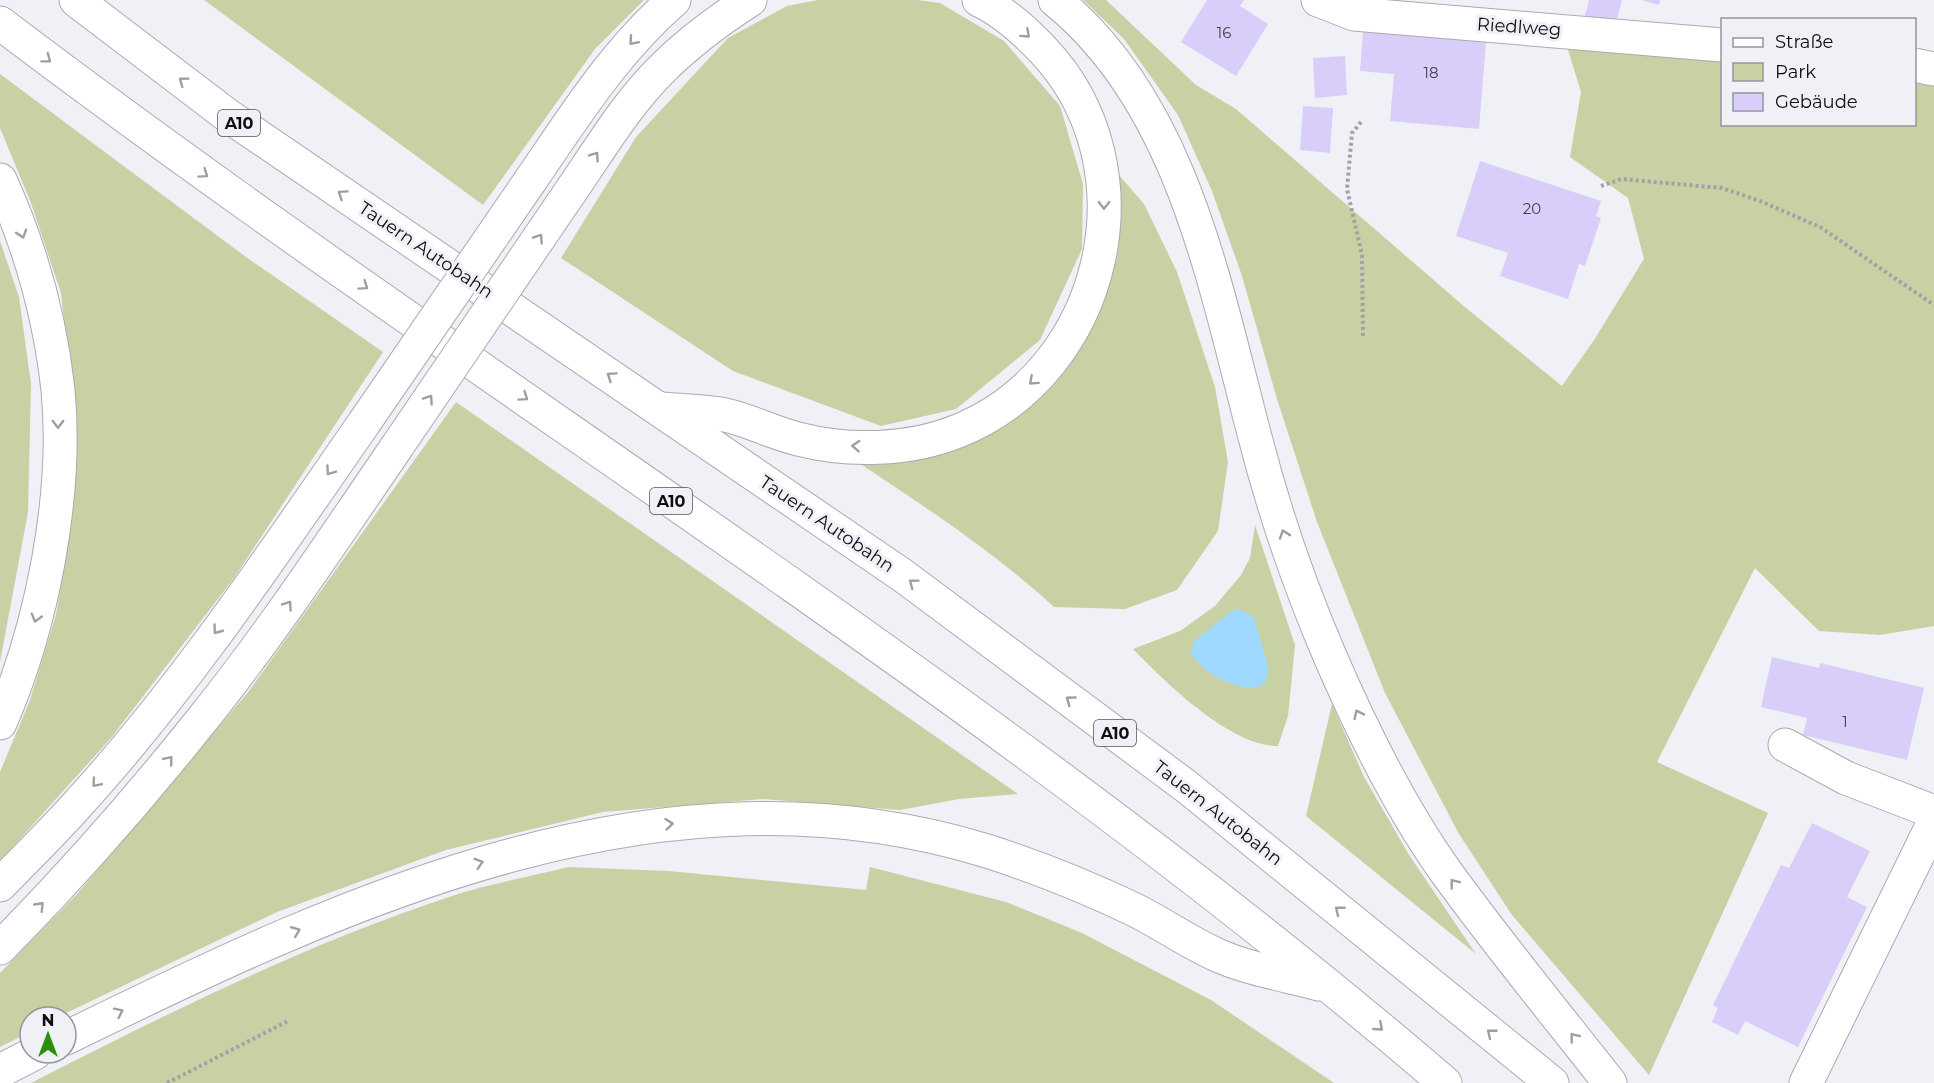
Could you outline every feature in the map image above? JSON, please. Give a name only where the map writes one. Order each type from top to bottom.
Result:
[{"type":"main road","name":"Tauern Autobahn","points":[[76,0],[227,115],[902,575],[1187,786],[1552,1083]]},
{"type":"main road","points":[[0,885],[77,806],[150,719],[260,574],[598,81],[652,20],[674,0]]},
{"type":"main road","points":[[0,948],[98,846],[202,720],[283,612],[629,108],[662,68],[716,21],[750,0]]},
{"type":"main road","points":[[660,409],[726,415],[798,440],[856,447],[905,446],[958,431],[1002,407],[1038,378],[1065,346],[1085,305],[1100,257],[1105,204],[1100,153],[1083,106],[1057,65],[1025,31],[979,0]]},
{"type":"main road","points":[[1054,0],[1105,49],[1132,87],[1184,189],[1219,293],[1258,450],[1300,583],[1330,657],[1402,801],[1445,871],[1610,1083]]},
{"type":"main road","name":"Riedlweg","points":[[1318,0],[1354,14],[1721,45]]},
{"type":"main road","name":"A10","points":[[0,23],[152,138],[605,453],[1039,762],[1335,989],[1445,1083]]},
{"type":"main road","points":[[1916,65],[1934,69]]},
{"type":"main road","points":[[0,180],[19,222],[43,303],[58,390],[58,458],[53,533],[39,610],[17,684],[0,723]]},
{"type":"main road","points":[[1785,745],[1846,778],[1934,812]]},
{"type":"main road","points":[[78,1032],[279,938],[461,869],[518,851],[586,836],[693,822],[751,818],[800,818],[869,826],[926,836],[987,851],[1063,879],[1136,910],[1219,956],[1335,989]]},
{"type":"main road","points":[[1806,1083],[1934,822]]},
{"type":"main road","points":[[0,1071],[18,1062]]},
{"type":"path","points":[[1361,122],[1352,133],[1347,189],[1362,255],[1363,338]]},
{"type":"path","points":[[1600,186],[1621,179],[1722,188],[1760,201],[1820,227],[1934,305]]},
{"type":"path","points":[[167,1083],[288,1021]]},
{"type":"green space","points":[[204,0],[644,0],[595,49],[483,205]]},
{"type":"green space","points":[[818,0],[918,0],[940,3],[1004,41],[1060,106],[1083,184],[1082,249],[1040,340],[956,409],[881,426],[733,371],[561,258],[636,137],[728,38],[787,6]]},
{"type":"green space","points":[[1083,0],[1106,0],[1196,85],[1236,109],[1466,308],[1562,386],[1594,340],[1644,259],[1628,198],[1570,157],[1581,92],[1564,37],[1721,53],[1721,126],[1916,126],[1916,75],[1934,79],[1934,626],[1880,635],[1819,631],[1755,568],[1657,762],[1768,813],[1649,1075],[1512,915],[1459,834],[1385,693],[1317,522],[1277,399],[1242,276],[1212,191],[1178,115],[1124,39]]},
{"type":"green space","points":[[0,74],[246,257],[383,352],[234,578],[111,738],[0,861],[0,772],[30,700],[56,615],[71,526],[75,423],[61,293],[31,203],[0,128]]},
{"type":"green space","points":[[1119,175],[1144,204],[1177,272],[1215,387],[1228,462],[1218,531],[1177,590],[1125,609],[1054,607],[984,549],[859,463],[903,462],[967,443],[1035,402],[1081,348],[1117,257]]},
{"type":"green space","points":[[0,241],[19,297],[31,384],[28,512],[0,662]]},
{"type":"green space","points":[[456,402],[1018,794],[959,799],[900,810],[763,799],[603,812],[446,850],[277,912],[78,1007],[78,1005],[18,1005],[18,1038],[0,1047],[0,973],[77,894],[249,691]]},
{"type":"green space","points":[[1255,525],[1295,645],[1288,716],[1278,746],[1259,743],[1219,724],[1180,694],[1133,649],[1180,631],[1215,606],[1241,575],[1250,558]]},
{"type":"green space","points":[[1332,704],[1364,777],[1409,855],[1476,954],[1306,816]]},
{"type":"green space","points":[[568,867],[669,871],[866,890],[870,867],[1006,902],[1082,933],[1211,1000],[1334,1083],[31,1083],[67,1065],[78,1065],[78,1060],[184,1006],[289,959],[395,916],[493,884]]},
{"type":"water","points":[[1239,609],[1254,617],[1268,667],[1267,680],[1259,687],[1240,686],[1220,679],[1203,667],[1191,653],[1194,641],[1232,611]]},
{"type":"building","points":[[1207,0],[1244,0],[1240,6],[1268,24],[1236,76],[1181,42]]},
{"type":"building","points":[[1589,0],[1622,0],[1616,23],[1584,19]]},
{"type":"building","points":[[1641,0],[1660,0],[1659,5]]},
{"type":"building","points":[[1364,19],[1487,29],[1479,129],[1390,121],[1394,74],[1360,71]]},
{"type":"building","points":[[1345,56],[1347,95],[1315,98],[1313,58]]},
{"type":"building","points":[[1303,106],[1333,108],[1330,153],[1300,150]]},
{"type":"building","points":[[1480,161],[1601,201],[1596,216],[1601,218],[1585,266],[1579,264],[1568,299],[1500,276],[1508,253],[1456,236]]},
{"type":"building","points":[[1772,657],[1819,668],[1820,663],[1924,688],[1907,760],[1803,735],[1807,718],[1761,707]]},
{"type":"building","points":[[1812,823],[1870,851],[1847,897],[1867,907],[1798,1047],[1745,1021],[1738,1035],[1712,1022],[1718,1008],[1713,1005],[1781,865],[1789,868]]}]
